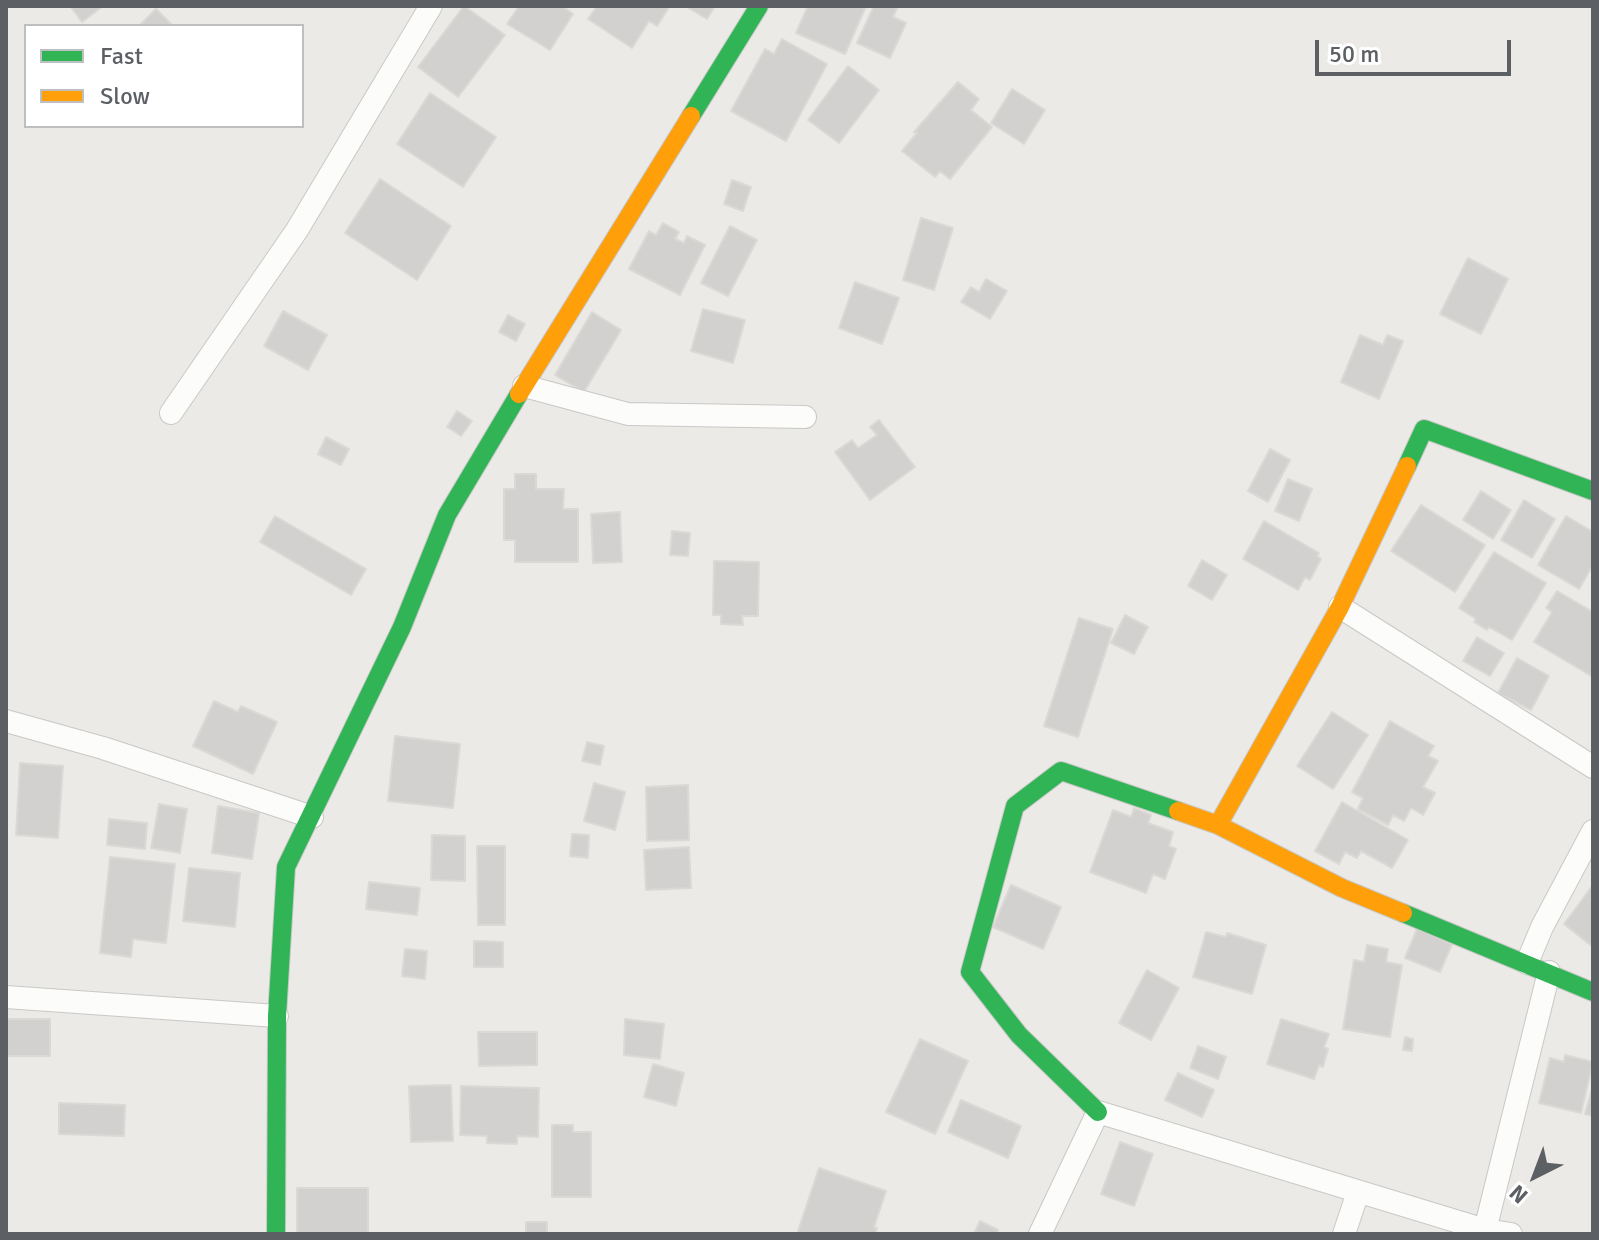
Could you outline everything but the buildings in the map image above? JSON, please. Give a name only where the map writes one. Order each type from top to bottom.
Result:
[{"type":"street","points":[[171,413],[297,230],[431,6]]},
{"type":"street","points":[[276,1234],[277,1016],[286,867],[402,627],[447,515],[759,6]]},
{"type":"street","points":[[524,386],[628,414],[805,417]]},
{"type":"street","points":[[1218,825],[1340,607],[1424,429],[1593,491]]},
{"type":"street","points":[[1340,607],[1593,767]]},
{"type":"street","points":[[6,721],[103,748],[312,817]]},
{"type":"street","points":[[1511,1234],[1485,1230],[1098,1112],[1019,1035],[970,972],[1015,806],[1061,771],[1218,825],[1342,888],[1593,992]]},
{"type":"street","points":[[1527,963],[1542,927],[1593,831]]},
{"type":"street","points":[[1485,1230],[1549,972]]},
{"type":"street","points":[[6,997],[277,1016]]},
{"type":"street","points":[[1040,1234],[1098,1112]]},
{"type":"street","points":[[1344,1234],[1358,1192]]},
{"type":"traffic: fast","points":[[691,116],[759,6]]},
{"type":"traffic: fast","points":[[276,1234],[277,1016],[286,867],[402,627],[447,515],[519,394]]},
{"type":"traffic: fast","points":[[1407,466],[1424,429],[1593,491]]},
{"type":"traffic: fast","points":[[1098,1112],[1019,1035],[970,972],[1015,806],[1061,771],[1178,811]]},
{"type":"traffic: fast","points":[[1403,913],[1593,992]]},
{"type":"traffic: slow","points":[[519,394],[691,116]]},
{"type":"traffic: slow","points":[[1218,825],[1340,607],[1407,466]]},
{"type":"traffic: slow","points":[[1178,811],[1218,825],[1342,888],[1403,913]]}]
